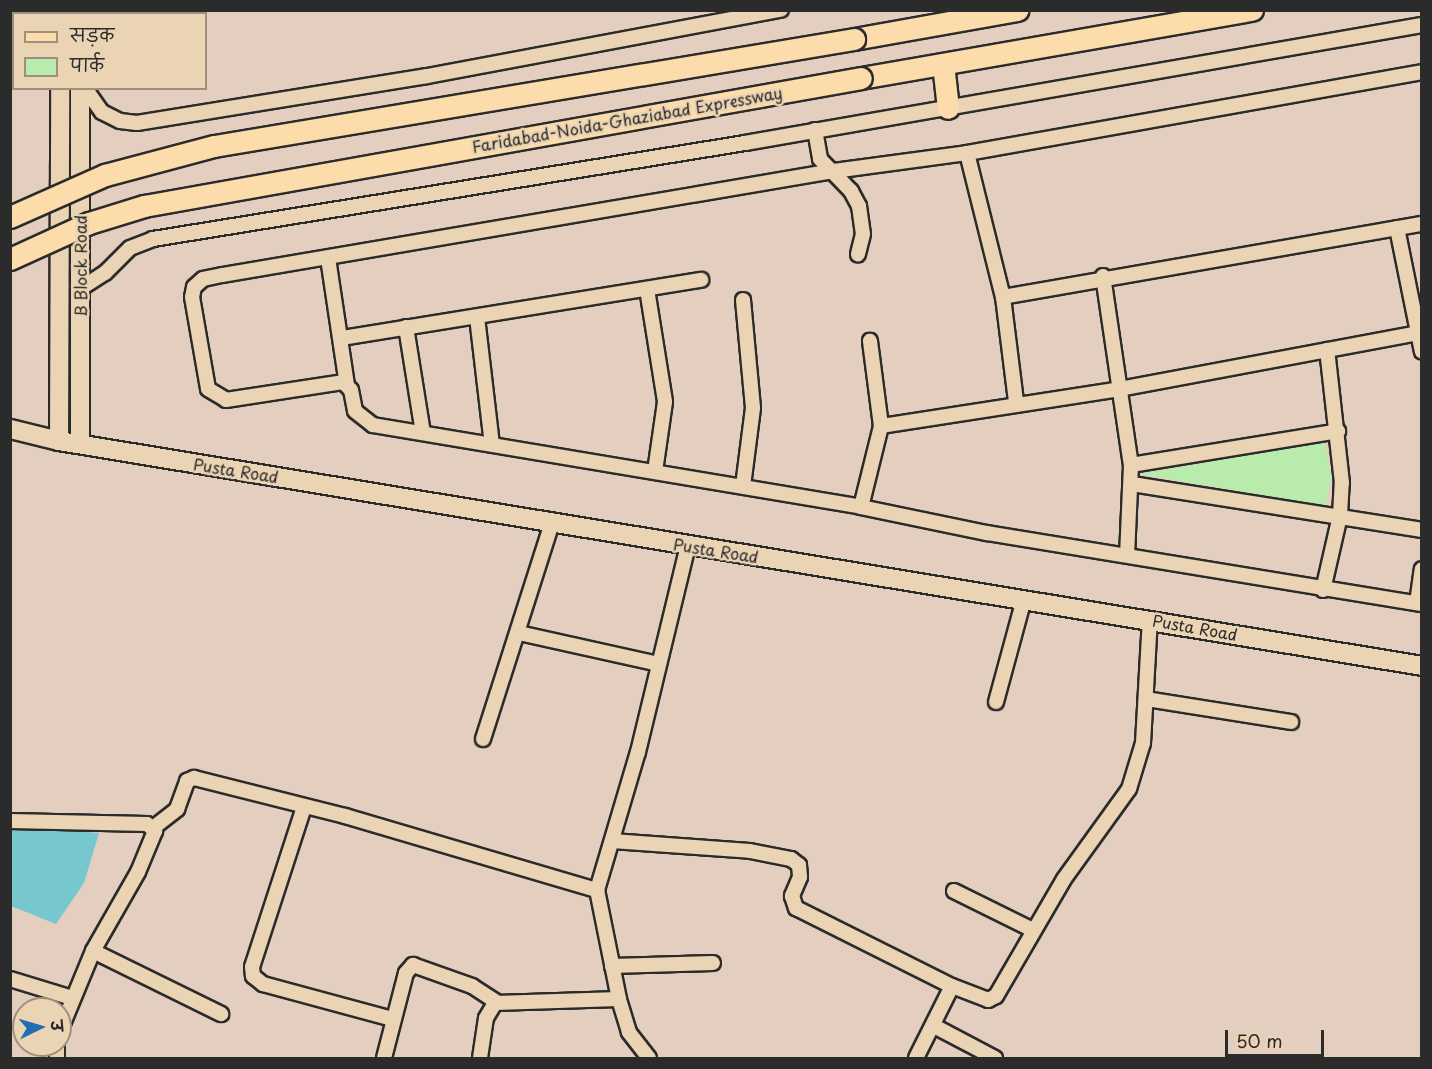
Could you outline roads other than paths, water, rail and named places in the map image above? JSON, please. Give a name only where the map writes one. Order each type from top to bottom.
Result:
[{"type":"main road","points":[[10,217],[105,175],[214,146],[854,39],[946,16],[1017,10]]},
{"type":"main road","name":"Faridabad-Noida-Ghaziabad Expressway","points":[[10,259],[89,224],[144,206],[1252,10]]},
{"type":"main road","points":[[943,64],[948,108]]},
{"type":"street","points":[[86,90],[102,112],[120,121],[137,123],[428,76],[781,10]]},
{"type":"street","points":[[80,289],[105,273],[130,248],[153,239],[948,108],[1422,25]]},
{"type":"street","points":[[347,385],[335,382],[226,400],[215,396],[208,389],[192,297],[194,287],[203,279],[833,171],[967,153],[1422,72]]},
{"type":"street","name":"B Block Road","points":[[59,441],[60,90]]},
{"type":"street","name":"B Block Road","points":[[80,90],[80,444]]},
{"type":"street","points":[[815,130],[820,159],[833,171],[859,206],[863,234],[858,254]]},
{"type":"street","points":[[967,153],[1003,297],[1016,402]]},
{"type":"street","points":[[1003,297],[1103,276],[1422,224]]},
{"type":"street","points":[[1397,228],[1422,352]]},
{"type":"street","points":[[328,258],[342,338],[347,385],[355,411],[363,420],[423,433],[861,507],[987,533],[1323,590],[1419,603],[1422,569]]},
{"type":"street","points":[[1103,276],[1131,465],[1132,484],[1127,555]]},
{"type":"street","points":[[342,338],[701,280]]},
{"type":"street","points":[[647,289],[665,402],[654,471]]},
{"type":"street","points":[[742,300],[753,408],[743,486]]},
{"type":"street","points":[[477,317],[492,444]]},
{"type":"street","points":[[406,327],[423,433]]},
{"type":"street","points":[[881,426],[1016,402],[1119,389],[1419,333]]},
{"type":"street","points":[[861,507],[881,426],[870,341]]},
{"type":"street","points":[[1323,590],[1340,516],[1342,469],[1327,350]]},
{"type":"street","name":"Pusta Road","points":[[10,429],[59,441],[1150,619],[1422,666]]},
{"type":"street","points":[[1131,465],[1338,431]]},
{"type":"street","points":[[1132,484],[1422,530]]},
{"type":"street","points":[[483,739],[519,633],[552,523]]},
{"type":"street","points":[[649,1059],[629,1032],[619,999],[597,890],[659,664],[688,545]]},
{"type":"street","points":[[996,702],[1024,599]]},
{"type":"street","points":[[612,841],[750,851],[790,859],[799,865],[800,877],[792,896],[796,908],[952,986],[988,1000],[996,996],[1033,930],[1129,789],[1143,743],[1150,619]]},
{"type":"street","points":[[519,633],[659,664]]},
{"type":"street","points":[[1146,699],[1291,722]]},
{"type":"street","points":[[153,828],[177,809],[192,778],[304,807],[597,890]]},
{"type":"street","points":[[304,807],[252,967],[253,976],[263,984],[393,1018]]},
{"type":"street","points":[[10,821],[136,823],[153,828]]},
{"type":"street","points":[[72,998],[93,951],[138,872],[154,836],[153,828]]},
{"type":"street","points":[[954,891],[1033,930]]},
{"type":"street","points":[[93,951],[221,1014]]},
{"type":"street","points":[[612,966],[713,963]]},
{"type":"street","points":[[384,1059],[406,973],[413,965],[472,986],[497,1002],[619,999]]},
{"type":"street","points":[[10,979],[69,997]]},
{"type":"street","points":[[916,1059],[952,986]]},
{"type":"street","points":[[480,1059],[486,1018],[497,1002]]},
{"type":"street","points":[[934,1026],[995,1059]]},
{"type":"water","points":[[10,825],[99,833],[84,883],[56,924],[11,906]]}]
